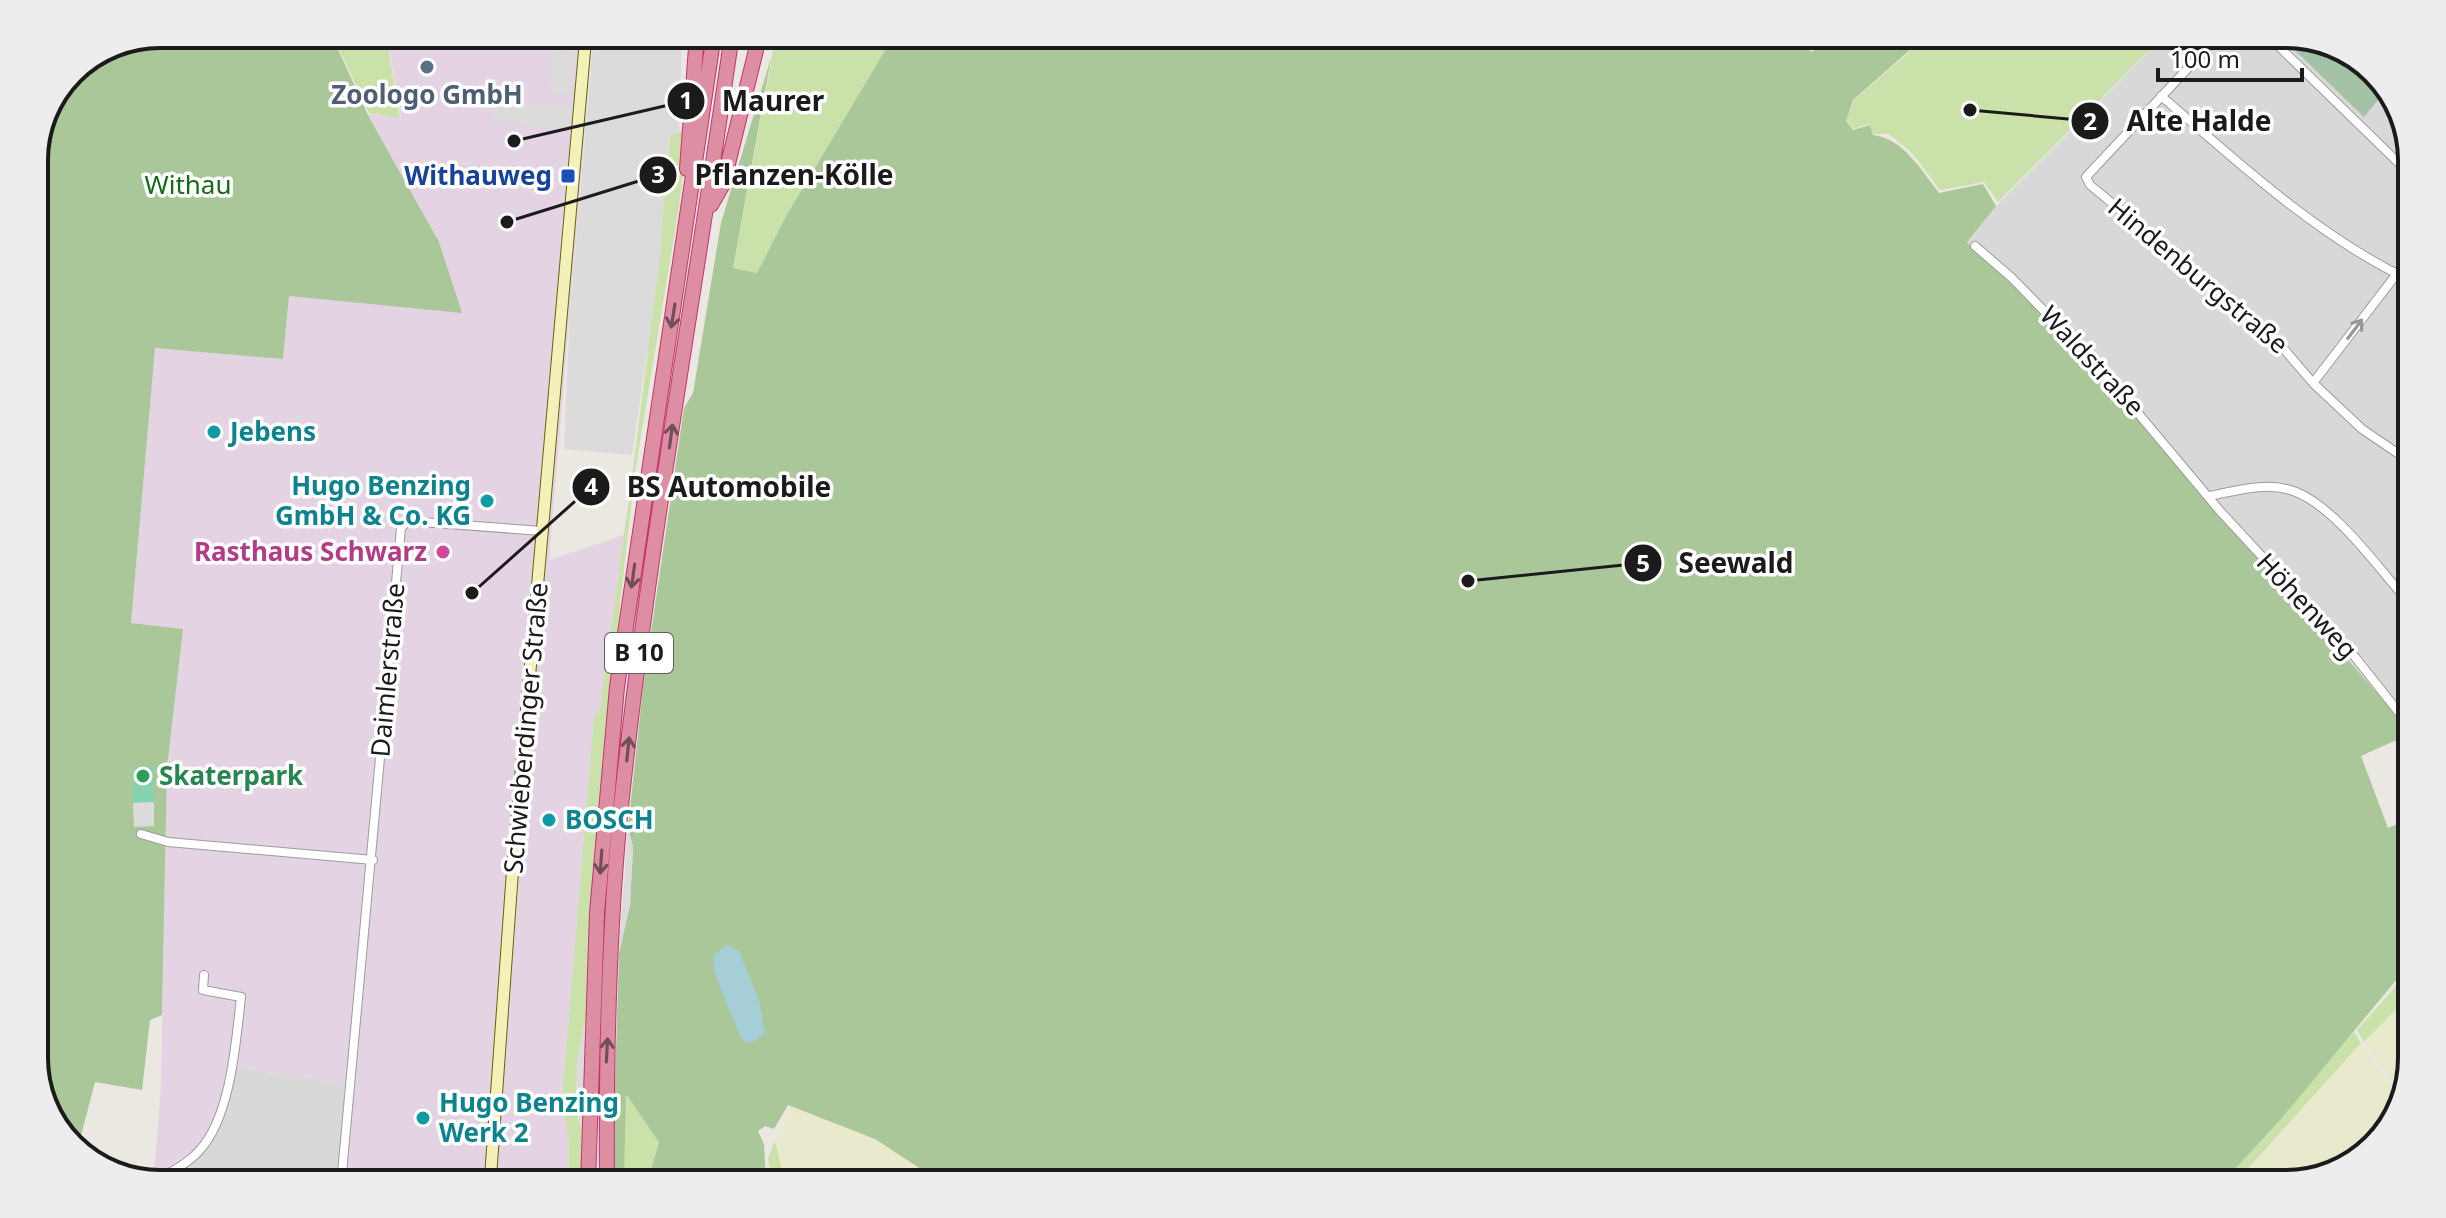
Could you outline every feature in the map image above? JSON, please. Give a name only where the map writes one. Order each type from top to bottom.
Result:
[{"type":"highway","name":"B 10","points":[[685,239],[682,209],[696,48]]},
{"type":"highway","name":"B 10","points":[[588,1170],[597,913],[617,687],[712,48]]},
{"type":"highway","name":"B 10","points":[[607,1170],[606,1070],[620,819],[648,589],[730,48]]},
{"type":"highway","name":"B 10","points":[[707,212],[723,184],[757,48]]},
{"type":"street","name":"Schwieberdinger Straße","points":[[491,1170],[542,531],[585,48]]},
{"type":"street","points":[[2207,48],[2161,96],[2300,215],[2362,256],[2397,274],[2313,383]]},
{"type":"street","points":[[2280,48],[2398,162]]},
{"type":"street","name":"Hindenburgstraße","points":[[2161,96],[2091,169],[2086,177],[2090,185],[2271,334],[2313,383],[2362,429],[2398,453]]},
{"type":"street","name":"Waldstraße","points":[[1975,246],[2063,329],[2200,485]]},
{"type":"street","name":"Höhenweg","points":[[2200,485],[2355,657],[2398,711]]},
{"type":"street","points":[[2210,496],[2267,487],[2295,492],[2320,506],[2398,591]]},
{"type":"street","name":"Daimlerstraße","points":[[342,1170],[401,528],[408,521],[542,531]]},
{"type":"street","points":[[141,834],[162,841],[202,846],[373,860]]},
{"type":"street","points":[[172,1170],[187,1161],[207,1141],[229,1086],[241,997],[203,990],[204,975]]},
{"type":"shaded area","points":[[389,48],[592,48],[549,560],[624,535],[599,714],[594,716],[562,1098],[569,1140],[568,1170],[342,1170],[350,1084],[235,1067],[207,1141],[163,1170],[154,1170],[161,1085],[167,768],[183,629],[131,623],[155,347],[283,359],[289,296],[461,312],[439,242],[368,114],[401,117]]},
{"type":"shaded area","points":[[553,48],[575,48],[571,94],[549,93]]},
{"type":"shaded area","points":[[593,48],[682,48],[679,132],[669,136],[659,269],[632,455],[564,449],[570,312]]},
{"type":"shaded area","points":[[2153,48],[2308,50],[2348,67],[2370,86],[2392,124],[2398,153],[2398,717],[2060,331],[1967,241],[1996,206]]},
{"type":"shaded area","points":[[494,100],[572,107],[570,130],[492,122]]},
{"type":"shaded area","points":[[154,802],[154,826],[134,827],[133,803]]},
{"type":"shaded area","points":[[628,828],[633,847],[630,905],[619,953]]},
{"type":"shaded area","points":[[586,1019],[582,1132],[577,1110],[577,1060]]},
{"type":"shaded area","points":[[234,1067],[350,1084],[342,1170],[167,1170],[207,1141]]},
{"type":"green space","name":"Withau","points":[[160,48],[337,48],[368,115],[439,242],[462,313],[289,296],[283,359],[155,348],[131,623],[183,629],[167,768],[162,1015],[150,1020],[142,1090],[95,1082],[81,1137],[67,1120],[54,1094],[48,1065],[48,153],[52,131],[71,92],[104,63],[124,54]]},
{"type":"green space","points":[[339,48],[388,48],[400,118],[369,113]]},
{"type":"green space","points":[[773,48],[887,48],[786,216],[757,273],[733,268]]},
{"type":"green space","points":[[887,48],[1807,48],[1811,52],[1819,48],[1912,48],[1853,100],[1846,121],[1853,130],[1870,125],[1873,135],[1903,149],[1939,193],[1983,184],[1996,206],[1967,242],[2060,331],[2398,717],[2398,739],[2361,756],[2388,828],[2398,824],[2398,978],[2281,1119],[2234,1170],[923,1170],[875,1139],[788,1105],[774,1129],[765,1126],[758,1131],[764,1144],[765,1170],[651,1170],[659,1142],[626,1094],[624,1170],[612,1170],[619,953],[630,905],[633,847],[628,828],[643,687],[684,408],[693,393],[721,223],[771,58],[733,268],[757,273],[786,216]]},
{"type":"green space","points":[[1914,48],[2152,48],[1998,202],[1984,182],[1940,190],[1912,153],[1889,134],[1873,134],[1870,124],[1853,129],[1846,120],[1854,100]]},
{"type":"green space","points":[[2293,49],[2322,54],[2360,76],[2379,99],[2364,117]]},
{"type":"green space","points":[[684,130],[687,141],[635,472],[607,720],[592,893],[586,1019],[577,1060],[576,1110],[582,1132],[581,1170],[568,1170],[569,1141],[562,1098],[594,716],[599,713],[639,425],[670,136]]},
{"type":"green space","name":"Skaterpark","points":[[153,766],[154,802],[133,803],[133,767]]},
{"type":"green space","points":[[2398,984],[2398,1007],[2364,1042],[2357,1030]]},
{"type":"green space","points":[[2398,1007],[2395,1085],[2364,1042]]},
{"type":"green space","points":[[2354,1032],[2361,1043],[2247,1170],[2233,1170]]},
{"type":"green space","points":[[2361,1043],[2393,1089],[2375,1126],[2342,1155],[2315,1166],[2247,1170]]},
{"type":"green space","points":[[626,1093],[659,1142],[651,1170],[624,1170]]},
{"type":"green space","points":[[792,1107],[875,1139],[923,1170],[782,1170],[775,1141]]},
{"type":"green space","points":[[775,1141],[782,1170],[770,1170],[768,1158]]},
{"type":"water","points":[[727,945],[739,951],[759,1000],[765,1032],[756,1041],[746,1043],[740,1036],[716,977],[713,956]]},
{"type":"place","name":"Zoologo GmbH","points":[[427,67]]},
{"type":"place","name":"Alte Halde","points":[[1970,110]]},
{"type":"place","name":"Maurer","points":[[514,141]]},
{"type":"place","name":"Withauweg","points":[[568,176]]},
{"type":"place","name":"Pflanzen-Kölle","points":[[507,222]]},
{"type":"place","name":"Jebens","points":[[214,432]]},
{"type":"place","name":"Hugo Benzing GmbH & Co. KG","points":[[487,501]]},
{"type":"place","name":"Rasthaus Schwarz","points":[[443,552]]},
{"type":"place","name":"Seewald","points":[[1468,581]]},
{"type":"place","name":"BS Automobile","points":[[472,593]]},
{"type":"place","name":"Skaterpark","points":[[143,776]]},
{"type":"place","name":"BOSCH","points":[[549,820]]},
{"type":"place","name":"Hugo Benzing Werk 2","points":[[423,1118]]}]
